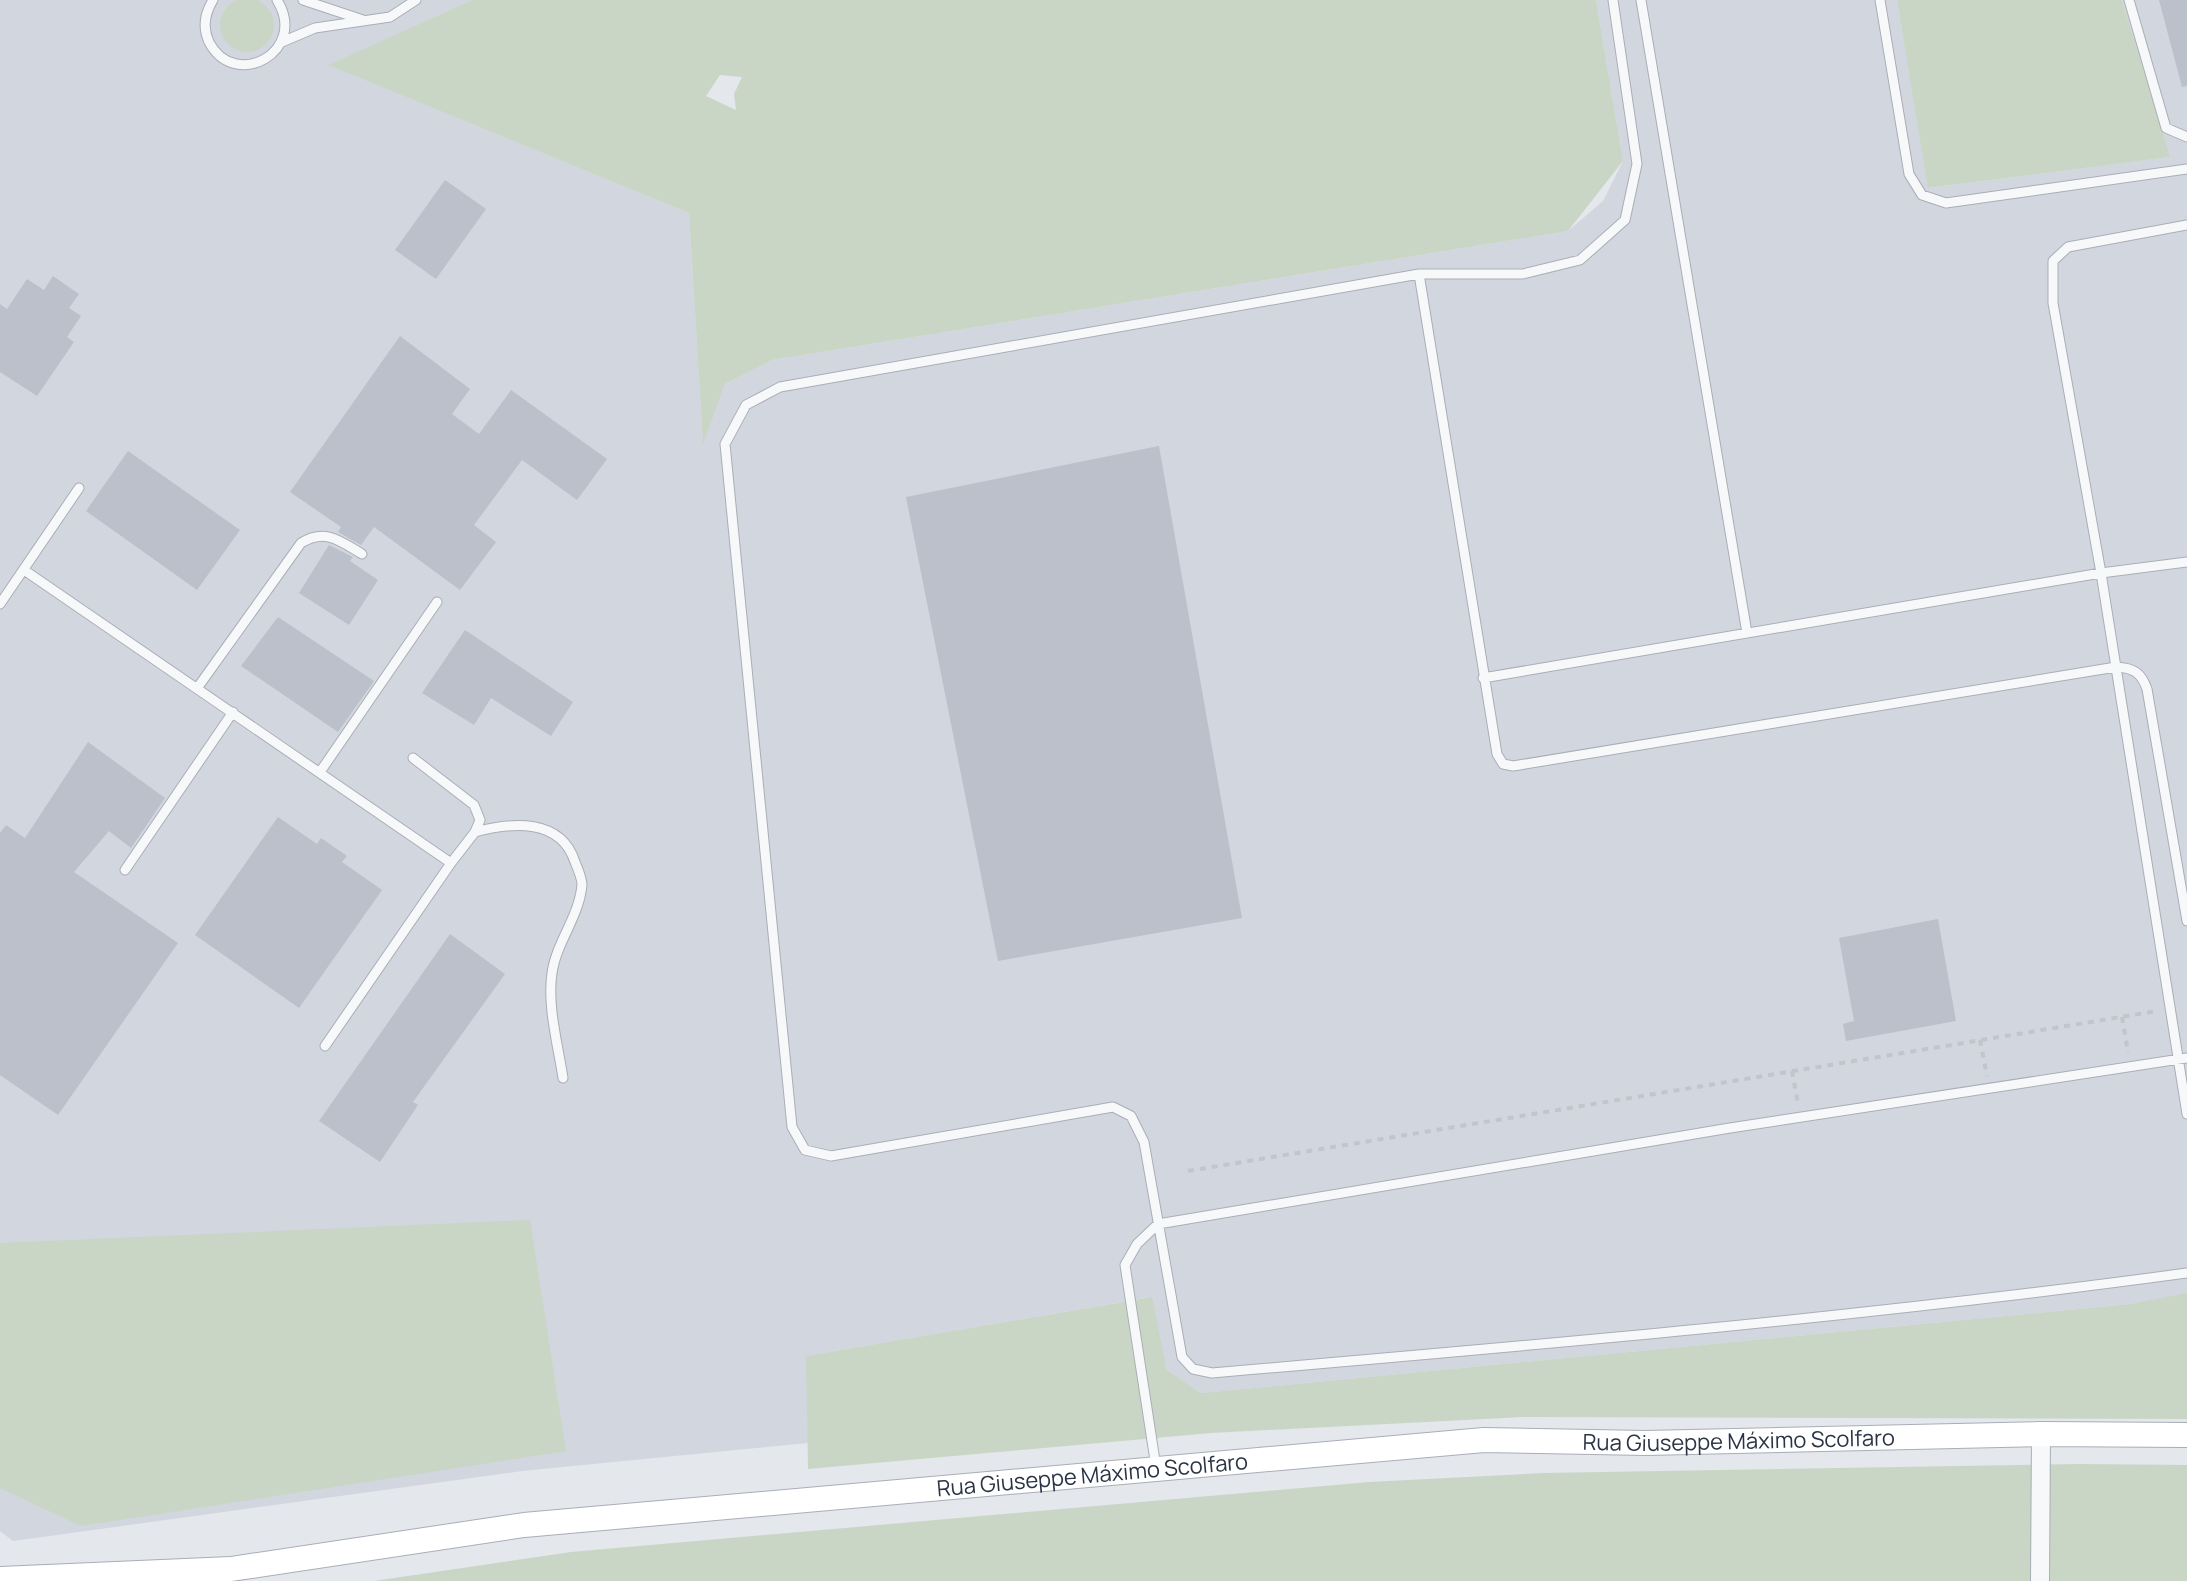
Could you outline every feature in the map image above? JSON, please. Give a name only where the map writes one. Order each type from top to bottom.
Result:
[{"type":"main road","name":"Rua Giuseppe Máximo Scolfaro","points":[[0,1579],[231,1569],[524,1525],[1484,1440],[1646,1443],[2186,1433]]},
{"type":"street","points":[[2040,1581],[2041,1434]]},
{"type":"lane","points":[[213,0],[205,23],[206,36],[222,58],[249,65],[273,53],[282,42],[315,28],[390,17],[416,0]]},
{"type":"lane","points":[[277,0],[286,20],[282,42]]},
{"type":"lane","points":[[303,0],[370,22]]},
{"type":"lane","points":[[1613,0],[1637,164],[1625,220],[1580,260],[1523,274],[1419,274],[780,387],[746,405],[725,444],[792,1127],[805,1150],[831,1156],[1113,1107],[1131,1116],[1144,1142],[1182,1357],[1193,1369],[1212,1373],[1757,1326],[1952,1305],[2187,1273]]},
{"type":"lane","points":[[1641,0],[1747,633]]},
{"type":"lane","points":[[1880,0],[1909,174],[1922,195],[1946,203],[2187,169]]},
{"type":"lane","points":[[2129,0],[2166,128],[2187,137]]},
{"type":"lane","points":[[2187,225],[2068,247],[2053,261],[2053,303],[2101,573],[2171,1009],[2183,1059],[2187,1114]]},
{"type":"lane","points":[[1419,274],[1483,678],[1497,754],[1503,764],[1513,766],[2116,667],[2131,668],[2142,675],[2147,689],[2182,870],[2187,921]]},
{"type":"lane","points":[[0,604],[79,488]]},
{"type":"lane","points":[[198,687],[301,543],[315,535],[327,534],[362,554]]},
{"type":"lane","points":[[1483,678],[2101,573],[2187,562]]},
{"type":"lane","points":[[24,570],[451,863]]},
{"type":"lane","points":[[320,772],[437,602]]},
{"type":"lane","points":[[125,870],[233,712]]},
{"type":"lane","points":[[325,1046],[475,832],[480,820],[474,805],[413,758]]},
{"type":"lane","points":[[475,832],[530,824],[555,833],[572,852],[582,883],[575,915],[552,969],[551,987],[563,1078]]},
{"type":"lane","points":[[1156,1467],[1125,1265],[1137,1244],[1158,1224],[1800,1118],[2183,1059]]},
{"type":"path","points":[[1188,1171],[2171,1009]]},
{"type":"path","points":[[2122,1017],[2131,1067]]},
{"type":"path","points":[[1980,1040],[1989,1090]]},
{"type":"path","points":[[1792,1071],[1800,1118]]},
{"type":"shaded area","points":[[0,0],[472,0],[329,65],[689,213],[703,442],[725,384],[772,360],[1568,231],[1603,201],[1623,161],[1596,0],[1897,0],[1929,188],[2169,157],[2122,0],[2187,0],[2187,1294],[2130,1304],[1201,1393],[1167,1370],[1151,1297],[807,1356],[808,1443],[522,1471],[13,1541],[0,1531]]},
{"type":"green space","points":[[247,-2],[266,6],[274,25],[266,44],[247,52],[228,44],[220,25],[228,6]]},
{"type":"green space","points":[[472,0],[1596,0],[1623,161],[1568,231],[772,360],[725,384],[703,444],[689,213],[328,65]],"holes":[[[720,75],[742,77],[734,94],[736,110],[706,96]]]},
{"type":"green space","points":[[1897,0],[2122,0],[2170,157],[1928,188]]},
{"type":"green space","points":[[530,1220],[566,1451],[81,1526],[0,1488],[0,1243]]},
{"type":"green space","points":[[2187,1293],[2187,1419],[1523,1417],[1211,1433],[808,1469],[806,1356],[1152,1297],[1167,1370],[1201,1393],[2130,1304]]},
{"type":"green space","points":[[2187,1465],[2187,1581],[374,1581],[571,1552],[1369,1482],[1543,1473]]},
{"type":"building","points":[[2159,0],[2187,0],[2187,86],[2182,87]]},
{"type":"building","points":[[445,180],[486,209],[436,279],[395,250]]},
{"type":"building","points":[[53,276],[79,294],[69,308],[81,316],[67,337],[74,342],[37,396],[0,372],[0,304],[7,309],[27,279],[44,290]]},
{"type":"building","points":[[400,336],[470,389],[452,414],[479,434],[511,390],[607,459],[577,500],[522,460],[474,525],[496,542],[460,590],[374,527],[361,545],[338,532],[341,527],[290,492]]},
{"type":"building","points":[[1159,446],[1242,918],[998,961],[906,497]]},
{"type":"building","points":[[128,451],[240,530],[197,590],[86,511]]},
{"type":"building","points":[[329,545],[353,557],[350,561],[378,580],[349,625],[299,593]]},
{"type":"building","points":[[278,617],[374,681],[338,732],[241,666]]},
{"type":"building","points":[[465,630],[573,702],[551,736],[491,698],[474,725],[422,693]]},
{"type":"building","points":[[88,742],[165,798],[131,848],[109,831],[74,872],[178,943],[58,1115],[0,1075],[0,833],[6,825],[25,838]]},
{"type":"building","points":[[278,817],[317,844],[321,838],[347,856],[342,862],[382,890],[299,1008],[195,935]]},
{"type":"building","points":[[1938,919],[1956,1021],[1846,1041],[1843,1024],[1854,1021],[1839,938]]},
{"type":"building","points":[[450,934],[505,974],[413,1102],[418,1105],[380,1162],[319,1121]]}]
